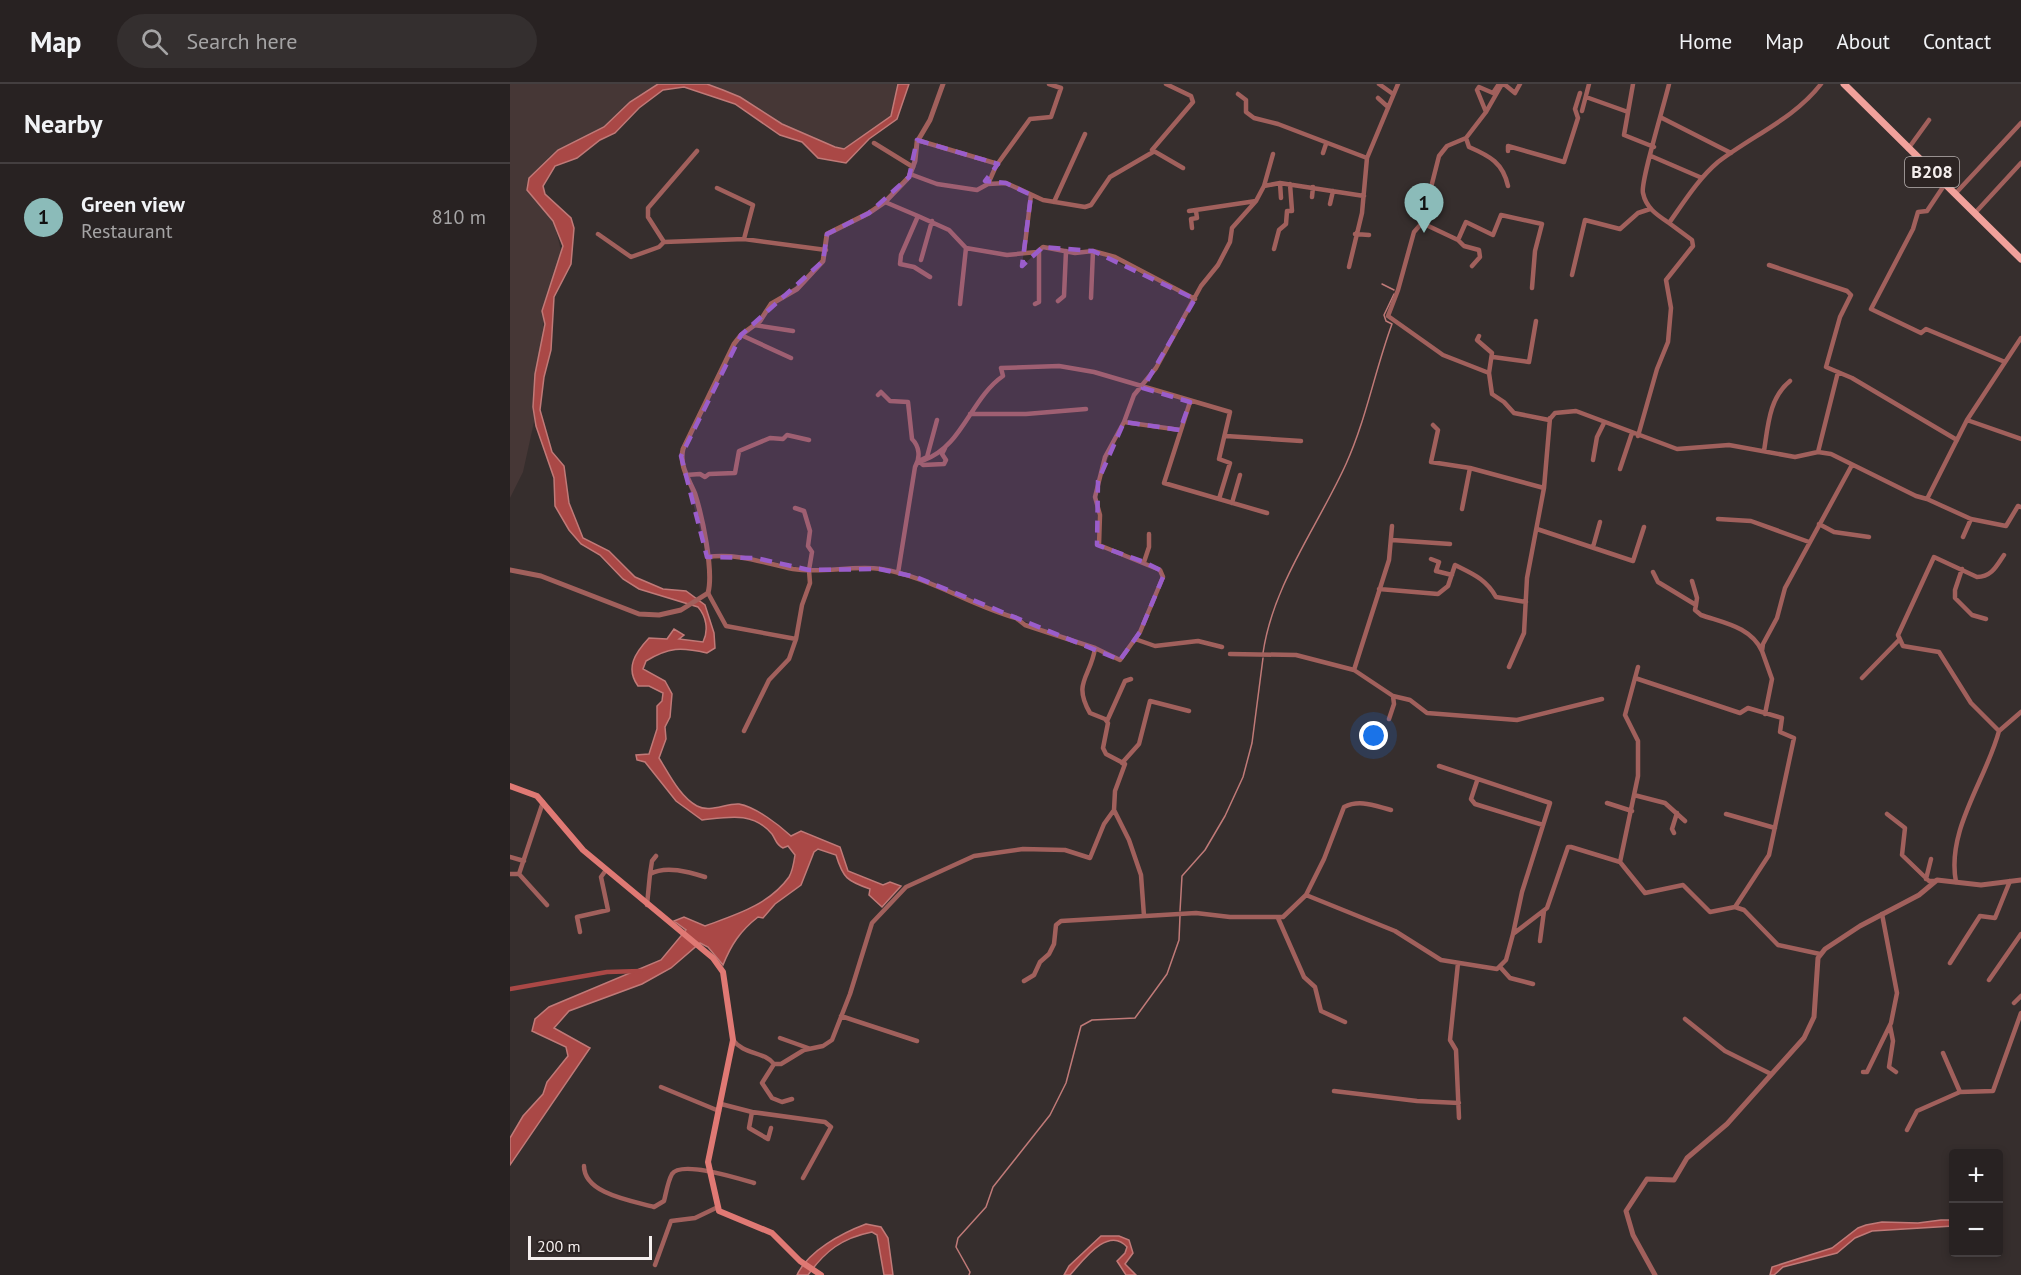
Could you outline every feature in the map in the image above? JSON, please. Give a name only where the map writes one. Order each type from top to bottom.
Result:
[{"type":"main road","name":"B208","points":[[1844,84],[2021,259]]},
{"type":"main road","points":[[510,786],[537,796],[543,801],[583,850],[713,958],[723,972],[733,1040],[708,1162],[718,1207],[725,1216],[772,1233],[800,1261],[818,1273]]},
{"type":"street","points":[[796,639],[726,626],[708,593],[707,557],[695,495],[681,456],[741,335],[754,326],[771,304],[797,289],[823,261],[827,234],[864,216],[885,202],[910,174],[917,140],[930,120],[943,84]]},
{"type":"street","points":[[988,184],[998,164],[1030,119],[1051,117],[1062,86],[1049,84]]},
{"type":"street","points":[[1153,152],[1153,146],[1193,102],[1191,96],[1166,84]]},
{"type":"street","points":[[1379,84],[1393,94]]},
{"type":"street","points":[[1349,267],[1355,234],[1362,213],[1367,158],[1398,84]]},
{"type":"street","points":[[1502,84],[1515,93],[1520,84]]},
{"type":"street","points":[[1489,373],[1443,355],[1388,316],[1414,232],[1422,223],[1439,156],[1447,146],[1466,138],[1486,112],[1502,84]]},
{"type":"street","points":[[1486,112],[1477,90],[1479,87],[1492,93],[1502,84]]},
{"type":"street","points":[[1582,111],[1589,84]]},
{"type":"street","points":[[1633,84],[1624,135],[1654,147]]},
{"type":"street","points":[[1638,436],[1657,369],[1668,342],[1671,308],[1666,280],[1693,246],[1692,240],[1650,209],[1642,193],[1642,182],[1662,118],[1669,84]]},
{"type":"street","points":[[1669,224],[1702,178],[1731,153],[1807,102],[1821,84]]},
{"type":"street","points":[[1508,151],[1508,146],[1517,147],[1564,162],[1578,118],[1574,104],[1580,93]]},
{"type":"street","points":[[1238,94],[1246,100],[1246,112],[1254,118],[1278,124],[1367,158]]},
{"type":"street","points":[[1378,98],[1388,107]]},
{"type":"street","points":[[1574,104],[1585,99],[1628,112]]},
{"type":"street","points":[[1662,118],[1731,153]]},
{"type":"street","points":[[1908,148],[1929,120]]},
{"type":"street","points":[[1955,194],[2021,123]]},
{"type":"street","points":[[1054,202],[1085,134]]},
{"type":"street","points":[[1466,138],[1469,147],[1484,153],[1505,170],[1509,186]]},
{"type":"street","points":[[917,140],[998,164]]},
{"type":"street","points":[[874,143],[913,167]]},
{"type":"street","points":[[1323,153],[1326,144]]},
{"type":"street","points":[[664,242],[648,217],[648,208],[698,151]]},
{"type":"street","points":[[1153,152],[1183,168]]},
{"type":"street","points":[[910,174],[937,184],[977,190],[988,184],[1006,183],[1031,195],[1054,202],[1085,207],[1091,205],[1110,177],[1153,152]]},
{"type":"street","points":[[707,557],[721,555],[756,558],[809,570],[847,567],[916,576],[1035,629],[1095,648],[1120,660],[1126,654],[1147,617],[1163,577],[1160,570],[1144,562],[1099,545],[1097,540],[1100,515],[1095,497],[1105,457],[1124,422],[1134,395],[1156,368],[1200,286],[1218,265],[1230,242],[1232,228],[1256,201],[1264,186],[1273,154]]},
{"type":"street","points":[[1651,156],[1702,178]]},
{"type":"street","points":[[1975,213],[2021,164]]},
{"type":"street","points":[[1280,183],[1281,198]]},
{"type":"street","points":[[1264,186],[1290,184],[1364,196]]},
{"type":"street","points":[[1274,249],[1279,230],[1286,224],[1287,212],[1292,211],[1290,184]]},
{"type":"street","points":[[1945,184],[1927,211],[1918,212],[1913,228],[1871,309],[1921,333],[1926,329],[2005,362]]},
{"type":"street","points":[[1312,197],[1313,187]]},
{"type":"street","points":[[717,188],[753,205],[744,238]]},
{"type":"street","points":[[1330,204],[1333,191]]},
{"type":"street","points":[[1024,252],[1031,195]]},
{"type":"street","points":[[1189,211],[1196,212],[1256,201]]},
{"type":"street","points":[[885,202],[949,230],[966,248],[1007,255],[1039,251],[1043,247],[1075,253],[1094,251],[1115,257],[1195,299]]},
{"type":"street","points":[[1572,274],[1585,220],[1620,229],[1638,213],[1650,209]]},
{"type":"street","points":[[1192,228],[1191,219],[1197,218],[1196,212]]},
{"type":"street","points":[[1458,240],[1466,222],[1493,235],[1501,215],[1542,224],[1535,250],[1532,288]]},
{"type":"street","points":[[918,216],[901,255],[900,264],[914,267],[930,277]]},
{"type":"street","points":[[921,260],[932,221]]},
{"type":"street","points":[[1422,223],[1479,252],[1480,257],[1472,266]]},
{"type":"street","points":[[598,234],[631,258],[659,247],[664,242],[744,238],[826,250]]},
{"type":"street","points":[[1355,234],[1369,235]]},
{"type":"street","points":[[960,304],[966,248]]},
{"type":"street","points":[[1058,301],[1064,296],[1066,250]]},
{"type":"street","points":[[1035,304],[1039,302],[1039,251]]},
{"type":"street","points":[[1091,298],[1094,251]]},
{"type":"street","points":[[1769,265],[1808,276],[1847,291],[1851,295],[1840,317],[1826,367],[1957,440]]},
{"type":"street","points":[[1479,336],[1477,340],[1493,357],[1529,362],[1536,321]]},
{"type":"street","points":[[754,326],[793,331]]},
{"type":"street","points":[[741,335],[790,358]]},
{"type":"street","points":[[1928,498],[1967,420],[2021,338]]},
{"type":"street","points":[[1493,357],[1489,373],[1492,394],[1514,413],[1550,418]]},
{"type":"street","points":[[921,460],[936,456],[961,430],[992,384],[1003,376],[1001,368],[1059,366],[1094,372],[1141,388],[1230,412],[1219,459],[1230,463],[1219,499]]},
{"type":"street","points":[[1818,452],[1838,372]]},
{"type":"street","points":[[1491,380],[1498,379]]},
{"type":"street","points":[[1764,451],[1775,399],[1790,381]]},
{"type":"street","points":[[878,395],[881,392],[890,401],[908,402],[912,439],[916,443],[923,465],[944,464],[946,460],[943,452],[947,443]]},
{"type":"street","points":[[1190,402],[1164,483],[1267,513]]},
{"type":"street","points":[[970,414],[1026,414],[1086,409]]},
{"type":"street","points":[[1509,667],[1524,633],[1530,555],[1544,488],[1550,418],[1555,413],[1568,410],[1677,449],[1729,445],[1795,457],[1818,452],[1832,454],[1971,519],[2006,526],[2018,507],[2021,507]]},
{"type":"street","points":[[898,573],[915,466],[929,451],[937,420]]},
{"type":"street","points":[[1967,420],[2021,439]]},
{"type":"street","points":[[1124,422],[1180,430]]},
{"type":"street","points":[[1593,460],[1597,437],[1604,423]]},
{"type":"street","points":[[1433,425],[1438,430],[1431,462],[1470,468],[1544,488]]},
{"type":"street","points":[[1620,469],[1632,433]]},
{"type":"street","points":[[686,475],[700,474],[705,477],[709,474],[735,473],[739,451],[770,438],[783,439],[787,435],[809,440]]},
{"type":"street","points":[[1226,436],[1301,441]]},
{"type":"street","points":[[1762,651],[1763,644],[1777,618],[1785,588],[1852,465]]},
{"type":"street","points":[[1462,509],[1470,468]]},
{"type":"street","points":[[1232,502],[1240,476]]},
{"type":"street","points":[[744,731],[770,680],[789,659],[796,639],[802,605],[810,583],[809,570],[812,552],[808,546],[810,531],[804,511],[795,508]]},
{"type":"street","points":[[1718,519],[1751,521],[1809,542]]},
{"type":"street","points":[[1963,537],[1971,519]]},
{"type":"street","points":[[1593,547],[1600,522]]},
{"type":"street","points":[[1819,524],[1834,532],[1869,537]]},
{"type":"street","points":[[1354,670],[1392,540],[1392,526]]},
{"type":"street","points":[[1537,529],[1632,561],[1644,526]]},
{"type":"street","points":[[1144,562],[1149,534]]},
{"type":"street","points":[[1392,540],[1450,544]]},
{"type":"street","points":[[1862,678],[1898,641],[1898,635],[1934,557],[1977,577],[1984,577],[1990,574],[2004,555]]},
{"type":"street","points":[[1431,559],[1439,562],[1436,571],[1452,575]]},
{"type":"street","points":[[1379,589],[1438,594],[1443,592],[1455,565],[1480,577],[1496,597],[1526,602]]},
{"type":"street","points":[[1962,569],[1954,590],[1955,598],[1972,615],[1986,619]]},
{"type":"street","points":[[510,570],[541,576],[639,614],[659,615],[681,610],[708,593]]},
{"type":"street","points":[[1653,572],[1659,582],[1696,605]]},
{"type":"street","points":[[1692,581],[1697,598],[1695,610],[1701,615],[1752,636],[1762,651],[1772,679],[1765,714]]},
{"type":"street","points":[[1135,639],[1155,646],[1198,640],[1222,647]]},
{"type":"street","points":[[1898,641],[1903,646],[1939,652],[1971,703],[1999,731]]},
{"type":"street","points":[[1095,648],[1081,686],[1082,696],[1090,713],[1107,721]]},
{"type":"street","points":[[1230,654],[1296,655],[1354,670],[1393,696],[1410,700],[1427,712],[1517,720],[1602,699]]},
{"type":"street","points":[[1620,862],[1638,776],[1638,741],[1625,715],[1638,667]]},
{"type":"street","points":[[1635,678],[1740,713],[1748,708],[1782,718],[1780,732],[1794,738],[1769,855],[1735,907]]},
{"type":"street","points":[[1131,679],[1125,681],[1107,721],[1103,748],[1106,754],[1125,764],[1115,791],[1114,810],[1129,840],[1141,875],[1144,916]]},
{"type":"street","points":[[1389,719],[1394,704],[1393,696]]},
{"type":"street","points":[[1122,763],[1139,744],[1150,701],[1189,711]]},
{"type":"street","points":[[1956,882],[1953,868],[1957,839],[1999,731],[2021,712]]},
{"type":"street","points":[[1439,766],[1550,803],[1513,934],[1501,968]]},
{"type":"street","points":[[1477,781],[1471,799],[1475,804],[1543,825]]},
{"type":"street","points":[[1634,795],[1665,803],[1685,821]]},
{"type":"street","points":[[519,874],[543,801]]},
{"type":"street","points":[[1024,981],[1034,975],[1040,962],[1049,954],[1054,945],[1056,925],[1061,921],[1180,915],[1278,918],[1306,894],[1324,859],[1344,807],[1353,802],[1363,802],[1391,810]]},
{"type":"street","points":[[1607,803],[1632,811]]},
{"type":"street","points":[[774,1064],[781,1064],[810,1048],[823,1046],[832,1040],[850,994],[872,923],[906,887],[974,856],[1023,849],[1065,850],[1090,858],[1104,824],[1114,810]]},
{"type":"street","points":[[1674,833],[1672,829],[1677,813]]},
{"type":"street","points":[[1726,814],[1775,828]]},
{"type":"street","points":[[1887,814],[1905,828],[1902,855],[1926,879],[1981,885],[2021,880]]},
{"type":"street","points":[[1540,940],[1544,911],[1568,847],[1620,862],[1645,892],[1683,885],[1710,912],[1735,907],[1744,910],[1778,945],[1820,954]]},
{"type":"street","points":[[647,905],[652,861],[656,856]]},
{"type":"street","points":[[510,857],[524,861]]},
{"type":"street","points":[[1926,879],[1931,859]]},
{"type":"street","points":[[580,932],[578,917],[608,910],[601,877],[606,870]]},
{"type":"street","points":[[650,874],[670,870],[705,877]]},
{"type":"street","points":[[510,874],[519,874],[547,905]]},
{"type":"street","points":[[1655,1275],[1633,1235],[1626,1211],[1647,1179],[1674,1180],[1687,1158],[1727,1124],[1804,1038],[1814,1017],[1815,979],[1820,954],[1860,926],[1919,895],[1935,881]]},
{"type":"street","points":[[1950,963],[1980,916],[1995,918],[2010,881]]},
{"type":"street","points":[[1306,894],[1395,931],[1435,958],[1501,968],[1510,978],[1533,984]]},
{"type":"street","points":[[1513,934],[1544,911]]},
{"type":"street","points":[[1863,1072],[1867,1072],[1890,1026],[1897,993],[1882,914]]},
{"type":"street","points":[[1278,918],[1304,977],[1315,987],[1321,1011],[1345,1022]]},
{"type":"street","points":[[1989,980],[2007,958],[2021,934]]},
{"type":"street","points":[[1458,963],[1450,1040],[1456,1050],[1459,1118]]},
{"type":"street","points":[[2014,1003],[2021,996]]},
{"type":"street","points":[[1907,1130],[1917,1111],[1960,1092],[1994,1091],[2021,1013]]},
{"type":"street","points":[[841,1016],[917,1041]]},
{"type":"street","points":[[1685,1019],[1725,1051],[1771,1074]]},
{"type":"street","points":[[1890,1026],[1893,1041],[1889,1067],[1896,1072]]},
{"type":"street","points":[[780,1038],[810,1048]]},
{"type":"street","points":[[733,1040],[738,1046],[769,1057],[774,1064]]},
{"type":"street","points":[[1943,1053],[1960,1092]]},
{"type":"street","points":[[774,1064],[762,1083],[772,1098],[782,1102],[792,1099]]},
{"type":"street","points":[[661,1087],[720,1107],[825,1122],[831,1126],[803,1178]]},
{"type":"street","points":[[1334,1091],[1417,1101],[1459,1103]]},
{"type":"street","points":[[752,1112],[749,1128],[768,1139],[771,1128]]},
{"type":"street","points":[[584,1166],[584,1173],[601,1189],[624,1199],[654,1207],[664,1201],[674,1171],[709,1170],[754,1183]]},
{"type":"street","points":[[655,1265],[671,1221],[695,1218],[718,1207]]},
{"type":"highlighted area","points":[[917,140],[998,164],[985,181],[1006,183],[1031,195],[1022,266],[1043,247],[1093,251],[1195,299],[1143,388],[1190,402],[1180,430],[1124,422],[1098,481],[1097,545],[1144,562],[1160,570],[1163,577],[1140,632],[1120,660],[916,577],[879,569],[809,570],[756,558],[707,557],[681,456],[741,335],[823,261],[827,234],[869,213],[909,177]]},
{"type":"shaded area","points":[[510,84],[663,84],[602,134],[549,164],[531,186],[555,226],[564,263],[546,298],[534,422],[523,472],[510,498]]},
{"type":"shaded area","points":[[658,84],[707,84],[740,97],[782,124],[844,149],[891,116],[898,84],[909,84],[897,119],[869,139],[846,163],[818,158],[802,142],[780,135],[735,104],[684,87],[663,90],[639,108],[615,133],[600,140],[577,158],[555,166],[543,186],[545,194],[571,218],[574,228],[571,264],[554,297],[551,350],[544,377],[540,410],[552,452],[564,466],[569,503],[583,538],[609,551],[635,577],[663,589],[686,591],[705,605],[714,633],[715,648],[707,653],[675,649],[646,661],[643,669],[665,681],[672,694],[670,717],[665,727],[666,739],[659,758],[680,791],[691,802],[702,808],[739,804],[753,809],[791,836],[801,831],[840,847],[848,871],[883,885],[890,882],[901,886],[882,907],[869,895],[870,889],[847,878],[836,855],[818,849],[814,852],[801,885],[775,904],[763,918],[758,917],[741,933],[723,965],[708,947],[700,943],[671,968],[642,984],[569,1011],[554,1028],[590,1048],[510,1165],[510,1138],[523,1116],[543,1094],[547,1082],[568,1056],[566,1047],[532,1031],[535,1019],[549,1007],[661,960],[686,930],[674,921],[684,917],[705,926],[762,902],[781,887],[789,877],[795,855],[788,846],[783,848],[779,845],[772,834],[757,822],[740,817],[702,820],[676,801],[645,762],[637,760],[636,755],[649,754],[657,729],[657,706],[662,701],[663,693],[649,686],[638,686],[632,673],[633,661],[649,638],[667,639],[674,629],[684,635],[679,639],[703,642],[706,633],[705,619],[698,607],[639,589],[623,579],[600,555],[581,544],[569,530],[555,506],[554,478],[536,426],[533,407],[535,374],[545,324],[542,311],[563,246],[553,221],[527,190],[529,178],[558,150],[604,127],[630,102]]},
{"type":"shaded area","points":[[704,84],[897,84],[891,116],[844,149],[815,145]]},
{"type":"shaded area","points":[[1949,1220],[1949,1226],[1872,1231],[1855,1238],[1837,1253],[1783,1267],[1774,1275],[1770,1275],[1772,1267],[1832,1248],[1858,1228],[1866,1225],[1882,1222],[1918,1223]]},
{"type":"shaded area","points":[[866,1224],[881,1227],[888,1238],[893,1275],[884,1275],[877,1235],[872,1232],[843,1242],[828,1252],[808,1275],[797,1275],[802,1266],[817,1251],[847,1232]]},
{"type":"shaded area","points":[[1101,1236],[1119,1236],[1129,1240],[1133,1253],[1125,1264],[1136,1275],[1126,1275],[1117,1261],[1125,1253],[1127,1247],[1120,1241],[1112,1240],[1096,1248],[1070,1275],[1064,1275],[1069,1266]]},
{"type":"waterway","points":[[1382,284],[1394,290]]},
{"type":"waterway","points":[[1263,653],[1268,628],[1286,579],[1335,487],[1353,447],[1392,324],[1386,321],[1384,315],[1394,294]]},
{"type":"waterway","points":[[1180,911],[1182,876],[1205,850],[1225,816],[1243,777],[1252,743],[1263,658]]},
{"type":"waterway","points":[[969,1275],[970,1272],[956,1247],[958,1238],[986,1207],[993,1187],[1050,1115],[1066,1083],[1081,1026],[1092,1020],[1135,1018],[1167,974],[1179,940],[1180,916]]},
{"type":"waterway","points":[[510,989],[607,972],[641,971]]},
{"type":"place","name":"Green view","points":[[1424,233]]}]
